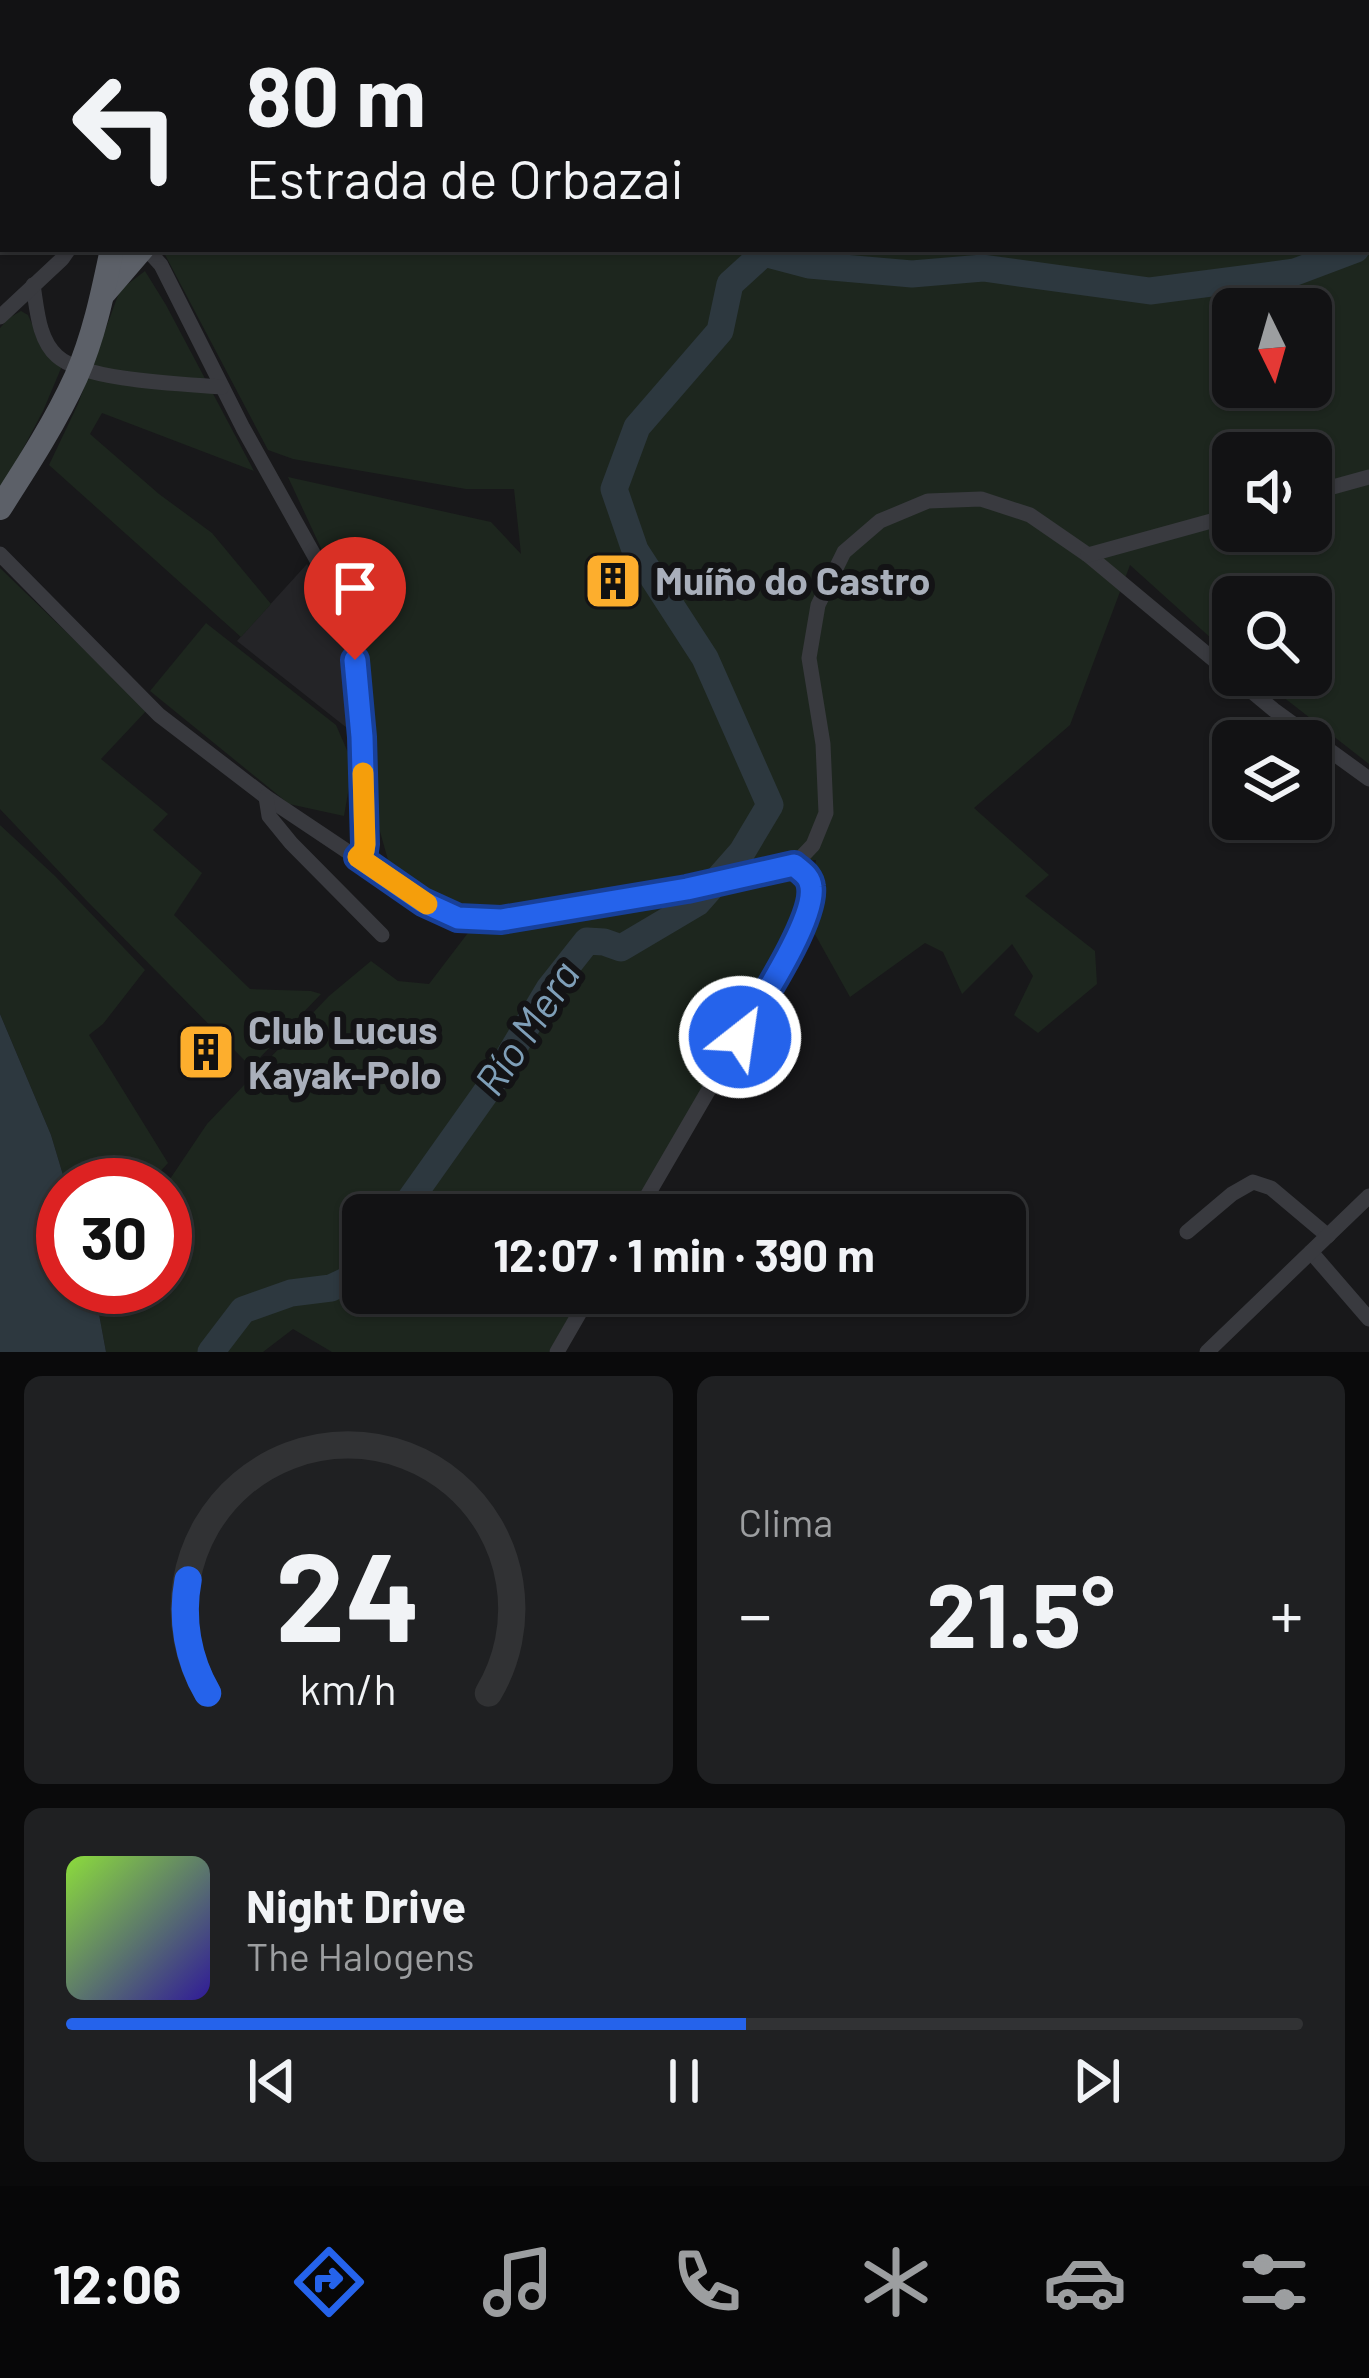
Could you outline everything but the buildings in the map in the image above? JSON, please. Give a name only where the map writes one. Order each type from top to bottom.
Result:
[{"type":"highway","points":[[0,508],[76,376],[111,252]]},
{"type":"highway","points":[[101,298],[140,252]]},
{"type":"street","points":[[0,317],[67,252]]},
{"type":"street","points":[[146,252],[161,265],[222,387],[351,621],[362,737],[365,844],[358,857]]},
{"type":"street","points":[[33,285],[41,330],[57,357],[103,376],[222,387]]},
{"type":"street","points":[[1332,487],[1369,477]]},
{"type":"street","points":[[0,554],[160,715],[266,797],[423,902],[458,918],[501,920],[687,889],[794,865],[813,844],[826,813],[823,744],[808,658],[818,605],[844,552],[880,520],[928,501],[981,499],[1030,514],[1088,555],[1274,710],[1369,779]]},
{"type":"street","points":[[1088,555],[1212,521]]},
{"type":"street","points":[[266,797],[269,815],[291,843],[382,935]]},
{"type":"street","points":[[649,1194],[793,945],[813,892],[809,879],[794,865]]},
{"type":"street","points":[[1187,1232],[1252,1182],[1271,1188],[1328,1236]]},
{"type":"street","points":[[1207,1352],[1369,1196]]},
{"type":"street","points":[[1311,1252],[1369,1319]]},
{"type":"street","points":[[556,1352],[578,1314]]},
{"type":"shaded area","points":[[164,252],[1369,252],[1369,764],[1332,735],[1332,720],[1313,720],[1282,696],[1332,696],[1332,576],[1212,576],[1212,639],[1130,565],[1070,725],[974,808],[1049,875],[1025,896],[1095,951],[1097,984],[1038,1033],[1014,1015],[1033,976],[1012,944],[962,994],[943,952],[925,943],[850,997],[807,920],[816,860],[714,868],[518,911],[458,910],[421,890],[388,860],[374,810],[362,621],[326,559],[288,477],[491,522],[521,554],[514,489],[466,489],[293,459],[268,450]]},
{"type":"shaded area","points":[[145,271],[254,471],[102,413],[90,434],[212,533],[271,604],[241,637],[49,465],[78,404],[120,290]]},
{"type":"shaded area","points":[[21,311],[28,315],[41,344],[62,366],[0,492],[0,328]]},
{"type":"shaded area","points":[[307,564],[347,637],[347,728],[237,641]]},
{"type":"shaded area","points":[[0,568],[147,710],[101,759],[168,814],[153,830],[202,873],[174,915],[250,989],[321,994],[251,1067],[0,809]]},
{"type":"shaded area","points":[[206,623],[336,725],[353,764],[344,816],[289,804],[150,691]]},
{"type":"shaded area","points":[[0,825],[145,970],[89,1035],[165,1158],[58,1158],[0,1014]]},
{"type":"shaded area","points":[[788,876],[805,887],[807,898],[790,943],[643,1194],[342,1194],[342,1314],[572,1314],[549,1352],[332,1352],[293,1329],[263,1352],[106,1352],[99,1314],[192,1314],[192,1158],[184,1158],[207,1124],[329,996],[371,961],[398,981],[429,984],[474,925],[513,930]]},
{"type":"shaded area","points":[[0,1014],[58,1158],[36,1158],[36,1314],[99,1314],[106,1352],[0,1352]]},
{"type":"waterway","name":"Río Mera","points":[[414,1194],[494,1081],[549,989],[587,941],[621,948],[697,903],[742,852],[770,805],[705,658],[635,550],[614,489],[637,427],[720,331],[730,284],[764,253],[809,265],[912,274],[983,268],[1150,291],[1295,272],[1348,252]]},
{"type":"waterway","name":"Río Mera","points":[[211,1352],[243,1310],[291,1293],[342,1283]]},
{"type":"slow traffic","points":[[363,773],[365,844],[358,857],[427,904]]},
{"type":"place","name":"Muíño do Castro","points":[[613,581]]},
{"type":"place","name":"Club Lucus Kayak-Polo","points":[[206,1052]]},
{"type":"route","points":[[355,660],[365,844],[358,857],[423,902],[458,918],[501,920],[687,889],[794,865],[809,879],[813,892],[793,945],[740,1037]]}]
